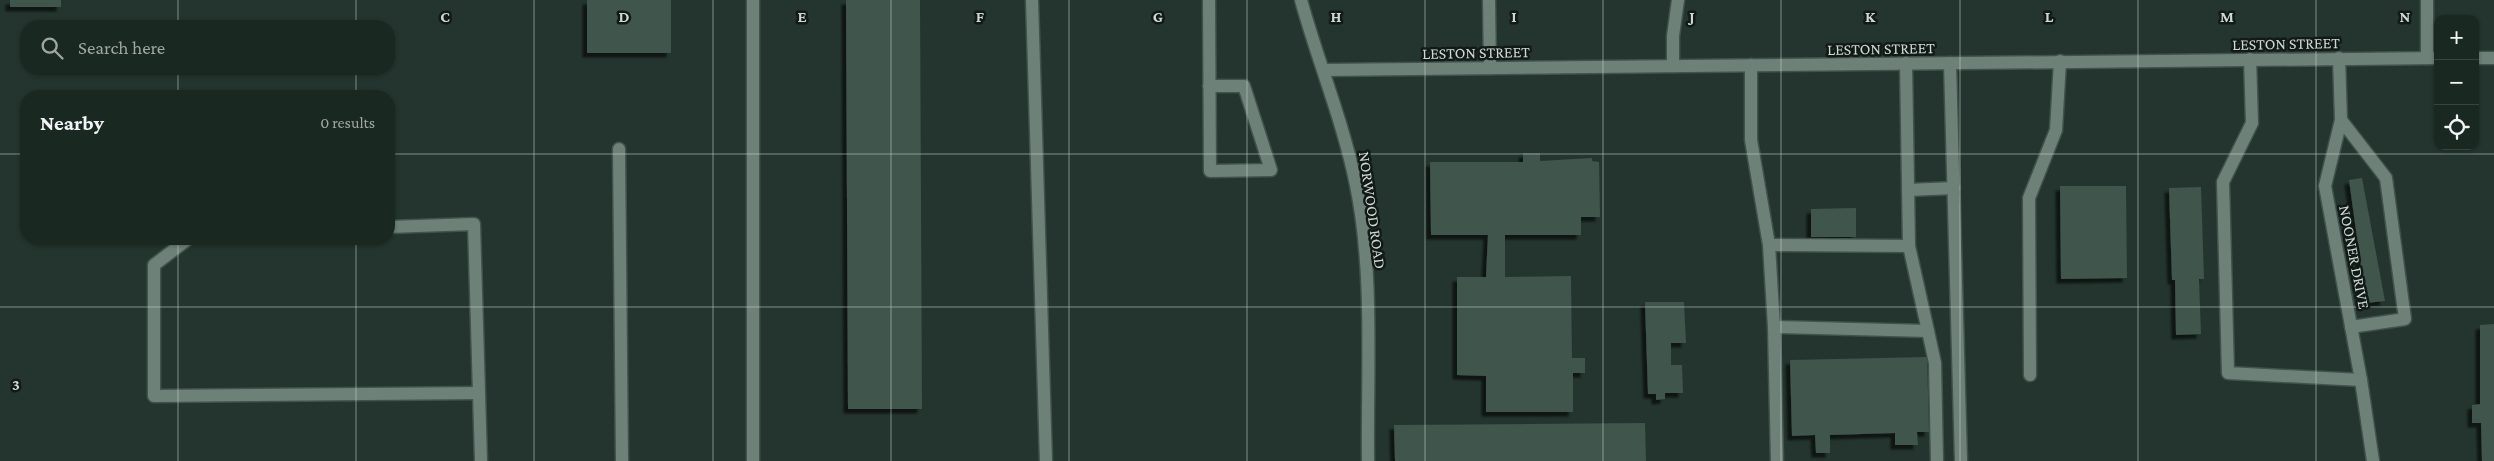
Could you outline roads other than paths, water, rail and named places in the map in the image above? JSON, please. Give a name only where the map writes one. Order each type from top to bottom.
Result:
[{"type":"street","points":[[753,0],[753,461]]},
{"type":"street","points":[[1032,0],[1046,461]]},
{"type":"street","points":[[1208,0],[1209,86],[1210,171],[1271,170],[1244,86],[1209,86]]},
{"type":"street","name":"NORWOOD ROAD","points":[[1301,0],[1343,128],[1355,178],[1366,256],[1368,461]]},
{"type":"street","points":[[1489,0],[1490,68]]},
{"type":"street","points":[[1673,66],[1673,36],[1678,0]]},
{"type":"street","points":[[2427,0],[2432,58]]},
{"type":"street","name":"NOONER DRIVE","points":[[2339,58],[2341,120],[2325,186],[2361,380],[2373,461]]},
{"type":"street","name":"LESTON STREET","points":[[1325,70],[2432,58]]},
{"type":"street","points":[[2479,58],[2494,58]]},
{"type":"street","points":[[2250,60],[2252,123],[2223,182],[2228,373],[2361,380]]},
{"type":"street","points":[[2030,375],[2029,198],[2056,130],[2060,62]]},
{"type":"street","points":[[1950,63],[1960,461]]},
{"type":"street","points":[[1906,64],[1909,246],[1935,363],[1937,461]]},
{"type":"street","points":[[1751,65],[1752,140],[1769,245],[1774,327],[1777,461]]},
{"type":"street","points":[[2341,120],[2386,178],[2405,319],[2351,327]]},
{"type":"street","points":[[619,149],[622,461]]},
{"type":"street","points":[[1908,190],[1954,188]]},
{"type":"street","points":[[395,227],[474,224],[481,461]]},
{"type":"street","points":[[180,245],[154,265],[154,396],[479,392]]},
{"type":"street","points":[[1769,245],[1909,246]]},
{"type":"street","points":[[1774,327],[1928,331]]}]
